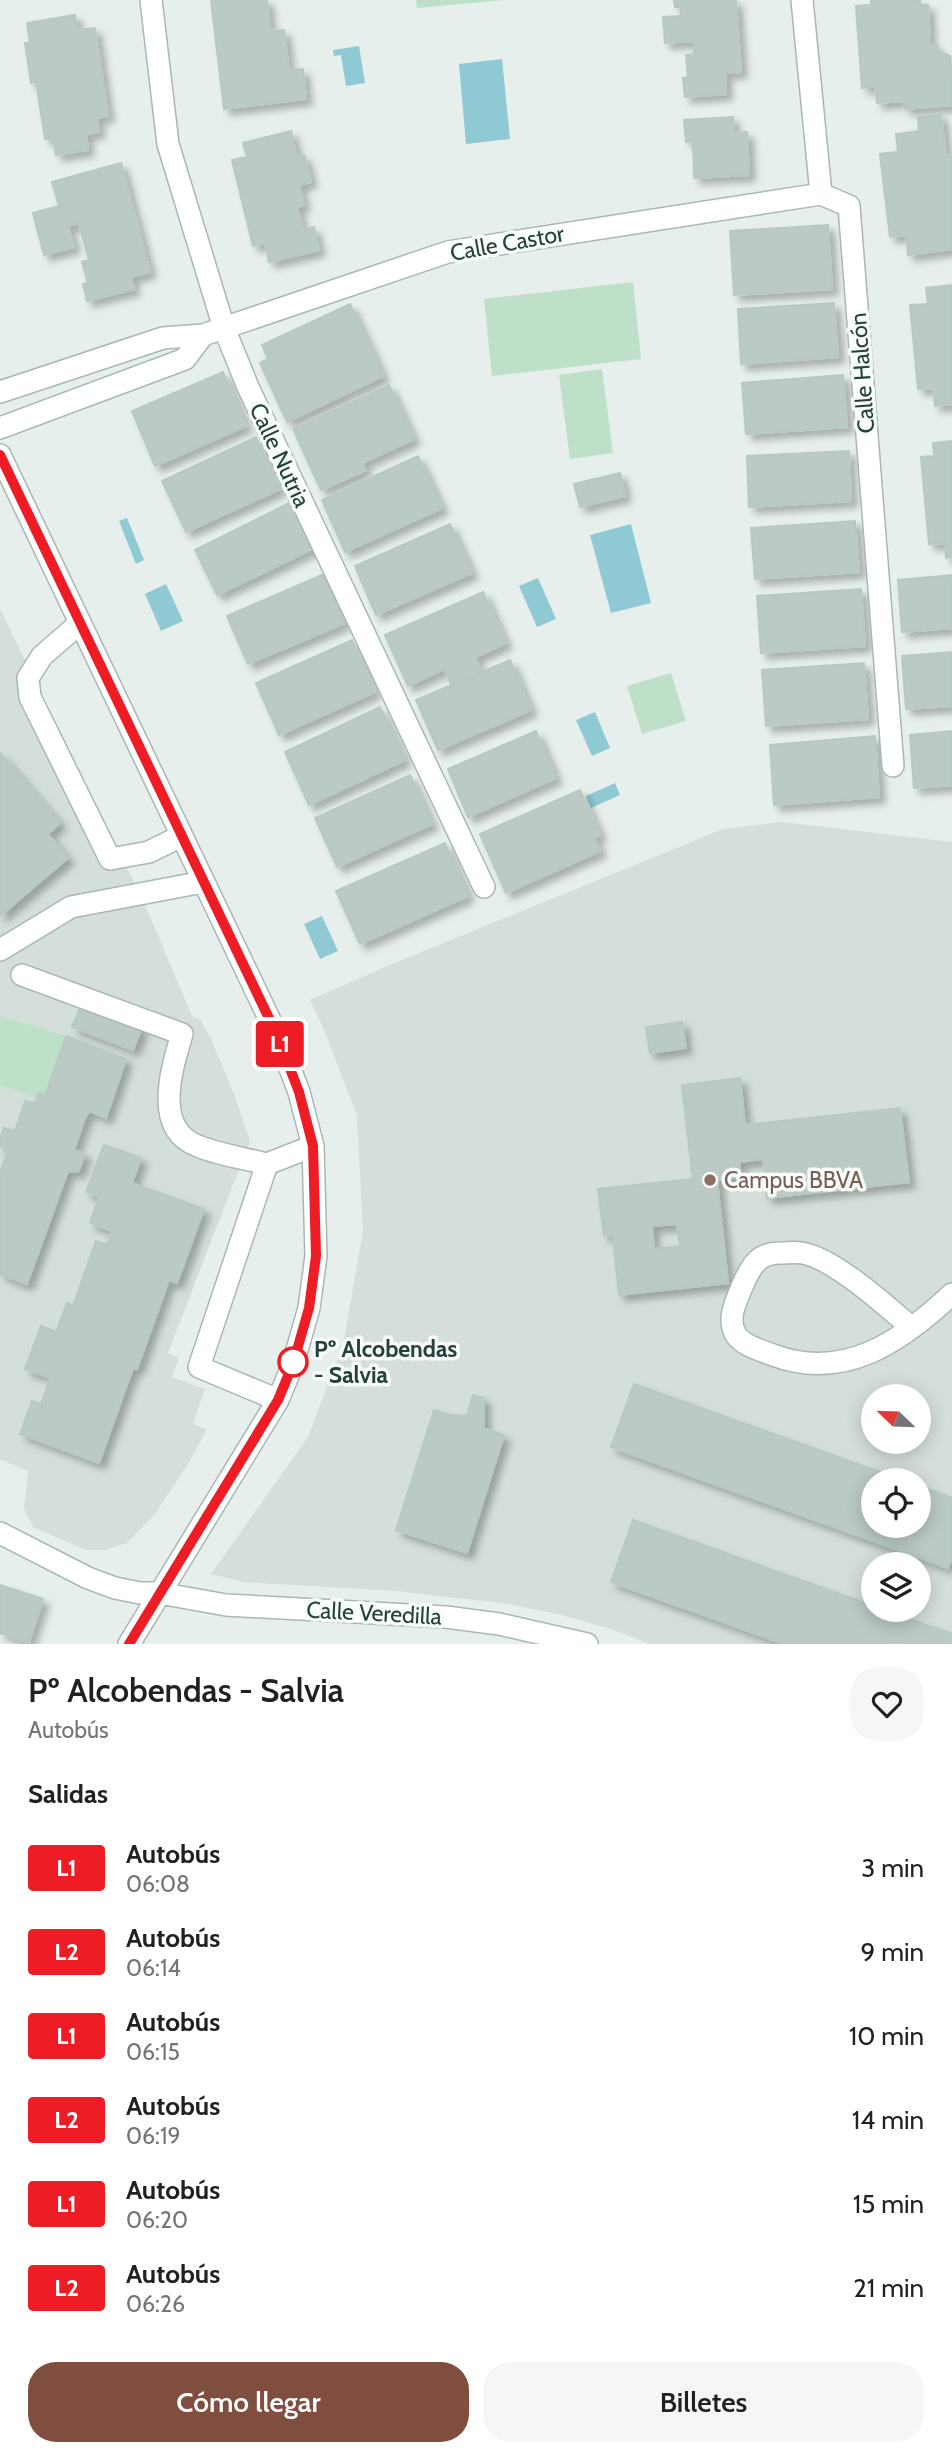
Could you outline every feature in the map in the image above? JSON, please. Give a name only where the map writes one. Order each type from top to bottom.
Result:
[{"type":"street","name":"Calle Nutria","points":[[150,0],[168,144],[224,328],[248,387],[484,887]]},
{"type":"street","points":[[802,0],[821,194]]},
{"type":"street","name":"Calle Castor","points":[[0,392],[163,338],[203,335],[448,252],[821,194]]},
{"type":"street","name":"Calle Halcón","points":[[821,194],[849,206],[893,766]]},
{"type":"street","points":[[0,428],[185,359],[203,335]]},
{"type":"street","points":[[0,455],[277,1035],[299,1092],[313,1146],[316,1256],[309,1308],[293,1364],[278,1400],[129,1644]]},
{"type":"street","points":[[80,623],[42,656],[28,678],[30,697],[110,859],[149,852],[181,836]]},
{"type":"street","points":[[0,950],[71,907],[203,883]]},
{"type":"street","points":[[22,975],[182,1034],[169,1076],[168,1106],[178,1132],[195,1146],[267,1164],[313,1146]]},
{"type":"street","points":[[267,1164],[198,1367],[278,1400]]},
{"type":"street","points":[[911,1327],[857,1282],[803,1253],[772,1253],[757,1260],[732,1312],[735,1334],[749,1346],[793,1363],[836,1364],[872,1353],[931,1314],[952,1294]]},
{"type":"street","name":"Calle Veredilla","points":[[0,1533],[88,1578],[115,1588],[140,1593],[159,1593],[226,1605],[446,1616],[499,1624],[587,1644]]},
{"type":"shaded area","points":[[0,609],[146,907],[192,1016],[201,1020],[212,1041],[250,1141],[168,1353],[179,1358],[172,1377],[205,1389],[193,1424],[207,1429],[155,1514],[127,1543],[105,1550],[86,1550],[33,1527],[24,1509],[28,1471],[0,1459]]},
{"type":"shaded area","name":"Campus BBVA","points":[[782,822],[952,842],[952,1644],[650,1644],[562,1615],[508,1604],[397,1591],[243,1582],[211,1574],[308,1437],[343,1345],[363,1231],[357,1116],[310,1000],[723,829]]},
{"type":"green space","points":[[416,0],[504,0],[417,8]]},
{"type":"green space","points":[[633,282],[641,359],[492,376],[484,299]]},
{"type":"green space","points":[[602,369],[613,453],[570,459],[559,375]]},
{"type":"green space","points":[[671,673],[686,721],[642,734],[627,686]]},
{"type":"green space","points":[[0,1016],[66,1036],[45,1096],[39,1093],[37,1098],[0,1085]]},
{"type":"water","points":[[359,46],[365,83],[346,86],[341,55],[334,56],[333,50]]},
{"type":"water","points":[[502,59],[510,139],[466,144],[459,64]]},
{"type":"water","points":[[127,518],[144,560],[136,564],[119,521]]},
{"type":"water","points":[[631,524],[651,603],[611,613],[590,535]]},
{"type":"water","points":[[538,578],[556,619],[537,627],[519,586]]},
{"type":"water","points":[[166,584],[183,621],[161,631],[145,594]]},
{"type":"water","points":[[595,712],[610,748],[592,756],[576,720]]},
{"type":"water","points":[[615,783],[620,795],[591,808],[586,796]]},
{"type":"water","points":[[322,916],[338,951],[320,959],[304,924]]},
{"type":"building","points":[[211,0],[267,0],[270,31],[284,30],[289,70],[303,69],[306,99],[224,109]]},
{"type":"building","points":[[674,0],[736,0],[741,72],[725,73],[726,94],[685,97],[683,78],[688,77],[686,55],[694,54],[694,41],[665,43],[663,17],[681,16],[680,7],[675,7]]},
{"type":"building","points":[[871,0],[920,0],[920,5],[928,5],[930,44],[935,44],[935,50],[950,56],[952,105],[905,109],[904,101],[877,103],[875,86],[862,88],[856,6],[871,5]]},
{"type":"building","points":[[75,15],[77,30],[95,28],[108,116],[97,118],[99,132],[86,134],[88,150],[56,155],[53,137],[45,139],[36,82],[31,83],[25,43],[30,43],[27,23]]},
{"type":"building","points":[[941,114],[946,156],[952,155],[952,249],[908,255],[906,235],[890,237],[880,154],[898,152],[896,134],[919,131],[918,117]]},
{"type":"building","points":[[733,117],[734,133],[747,132],[749,175],[694,178],[693,141],[686,142],[684,120]]},
{"type":"building","points":[[291,131],[297,157],[304,155],[311,182],[299,185],[304,205],[297,207],[303,230],[314,227],[319,250],[269,262],[265,243],[253,246],[232,160],[247,157],[243,143]]},
{"type":"building","points":[[121,163],[150,272],[131,277],[134,289],[87,301],[83,284],[88,283],[82,262],[89,260],[79,223],[68,226],[74,247],[44,255],[33,213],[59,206],[52,182]]},
{"type":"building","points":[[828,225],[832,289],[734,295],[730,231]]},
{"type":"building","points":[[952,285],[952,404],[935,406],[933,388],[918,389],[910,305],[928,304],[926,288]]},
{"type":"building","points":[[834,303],[838,357],[741,364],[738,309]]},
{"type":"building","points":[[350,304],[383,376],[287,422],[260,363],[268,359],[262,345]]},
{"type":"building","points":[[223,372],[246,426],[155,466],[132,411]]},
{"type":"building","points":[[843,375],[847,427],[746,434],[742,383]]},
{"type":"building","points":[[389,385],[414,439],[362,463],[366,470],[321,490],[293,429]]},
{"type":"building","points":[[256,437],[280,489],[186,532],[162,481]]},
{"type":"building","points":[[952,441],[952,557],[946,558],[945,543],[929,544],[921,457],[934,456],[933,443]]},
{"type":"building","points":[[849,451],[851,501],[749,507],[747,456]]},
{"type":"building","points":[[418,456],[442,508],[345,552],[322,500]]},
{"type":"building","points":[[620,473],[625,496],[580,507],[574,484]]},
{"type":"building","points":[[291,502],[314,548],[217,595],[195,550]]},
{"type":"building","points":[[855,521],[859,572],[755,579],[751,528]]},
{"type":"building","points":[[450,524],[472,573],[376,615],[355,566]]},
{"type":"building","points":[[324,574],[345,623],[248,664],[227,616]]},
{"type":"building","points":[[952,575],[952,628],[902,632],[898,580]]},
{"type":"building","points":[[861,589],[865,646],[761,653],[757,596]]},
{"type":"building","points":[[483,592],[506,643],[475,657],[482,673],[452,686],[444,669],[408,686],[385,635]]},
{"type":"building","points":[[352,640],[375,692],[279,735],[256,683]]},
{"type":"building","points":[[952,652],[952,706],[906,709],[902,656]]},
{"type":"building","points":[[510,660],[531,710],[438,750],[416,700]]},
{"type":"building","points":[[864,663],[868,719],[766,726],[762,670]]},
{"type":"building","points":[[380,707],[405,760],[309,805],[285,752]]},
{"type":"building","points":[[536,731],[556,778],[468,817],[448,769]]},
{"type":"building","points":[[952,731],[952,785],[914,788],[910,735]]},
{"type":"building","points":[[875,736],[879,797],[774,805],[770,745]]},
{"type":"building","points":[[0,753],[60,823],[48,834],[68,858],[0,916]]},
{"type":"building","points":[[410,775],[432,824],[337,867],[315,818]]},
{"type":"building","points":[[580,790],[600,835],[594,837],[600,851],[506,893],[480,834]]},
{"type":"building","points":[[445,843],[468,896],[360,944],[336,891]]},
{"type":"building","points":[[81,1006],[142,1027],[133,1050],[72,1027]]},
{"type":"building","points":[[682,1022],[686,1048],[650,1053],[646,1027]]},
{"type":"building","points":[[66,1036],[126,1059],[106,1118],[89,1111],[84,1121],[74,1150],[85,1154],[78,1172],[68,1171],[27,1284],[0,1274],[0,1173],[8,1150],[0,1146],[0,1140],[4,1128],[15,1131],[25,1101],[35,1103],[39,1093],[45,1096]]},
{"type":"building","points":[[740,1078],[745,1125],[900,1108],[909,1182],[767,1198],[763,1159],[739,1162],[741,1177],[717,1180],[728,1283],[619,1295],[613,1235],[604,1236],[598,1189],[693,1179],[682,1085]],"holes":[[[677,1224],[680,1246],[654,1249],[652,1226]]]},
{"type":"building","points":[[104,1145],[141,1158],[132,1183],[204,1209],[177,1283],[169,1280],[137,1369],[133,1368],[99,1463],[20,1434],[32,1401],[41,1404],[50,1378],[25,1369],[41,1326],[56,1332],[67,1303],[73,1306],[96,1241],[107,1245],[112,1231],[90,1223],[99,1197],[86,1192]]},
{"type":"building","points":[[634,1384],[868,1468],[861,1468],[861,1537],[611,1447]]},
{"type":"building","points":[[473,1395],[484,1398],[484,1429],[504,1435],[467,1553],[396,1530],[434,1410],[467,1416]]},
{"type":"building","points":[[931,1490],[952,1498],[952,1557],[948,1568],[931,1562],[931,1552],[903,1552],[864,1538],[931,1538]]},
{"type":"building","points":[[633,1520],[861,1602],[861,1622],[918,1622],[952,1634],[952,1644],[784,1644],[611,1582]]},
{"type":"building","points":[[0,1585],[43,1599],[29,1642],[0,1633]]},
{"type":"bus line","name":"L1","points":[[0,455],[277,1035],[299,1092],[313,1146],[316,1256],[309,1308],[293,1364],[278,1400],[250,1449],[129,1644]]},
{"type":"place","name":"Campus BBVA","points":[[710,1180]]},
{"type":"place","name":"Pº Alcobendas - Salvia","points":[[293,1362]]}]
